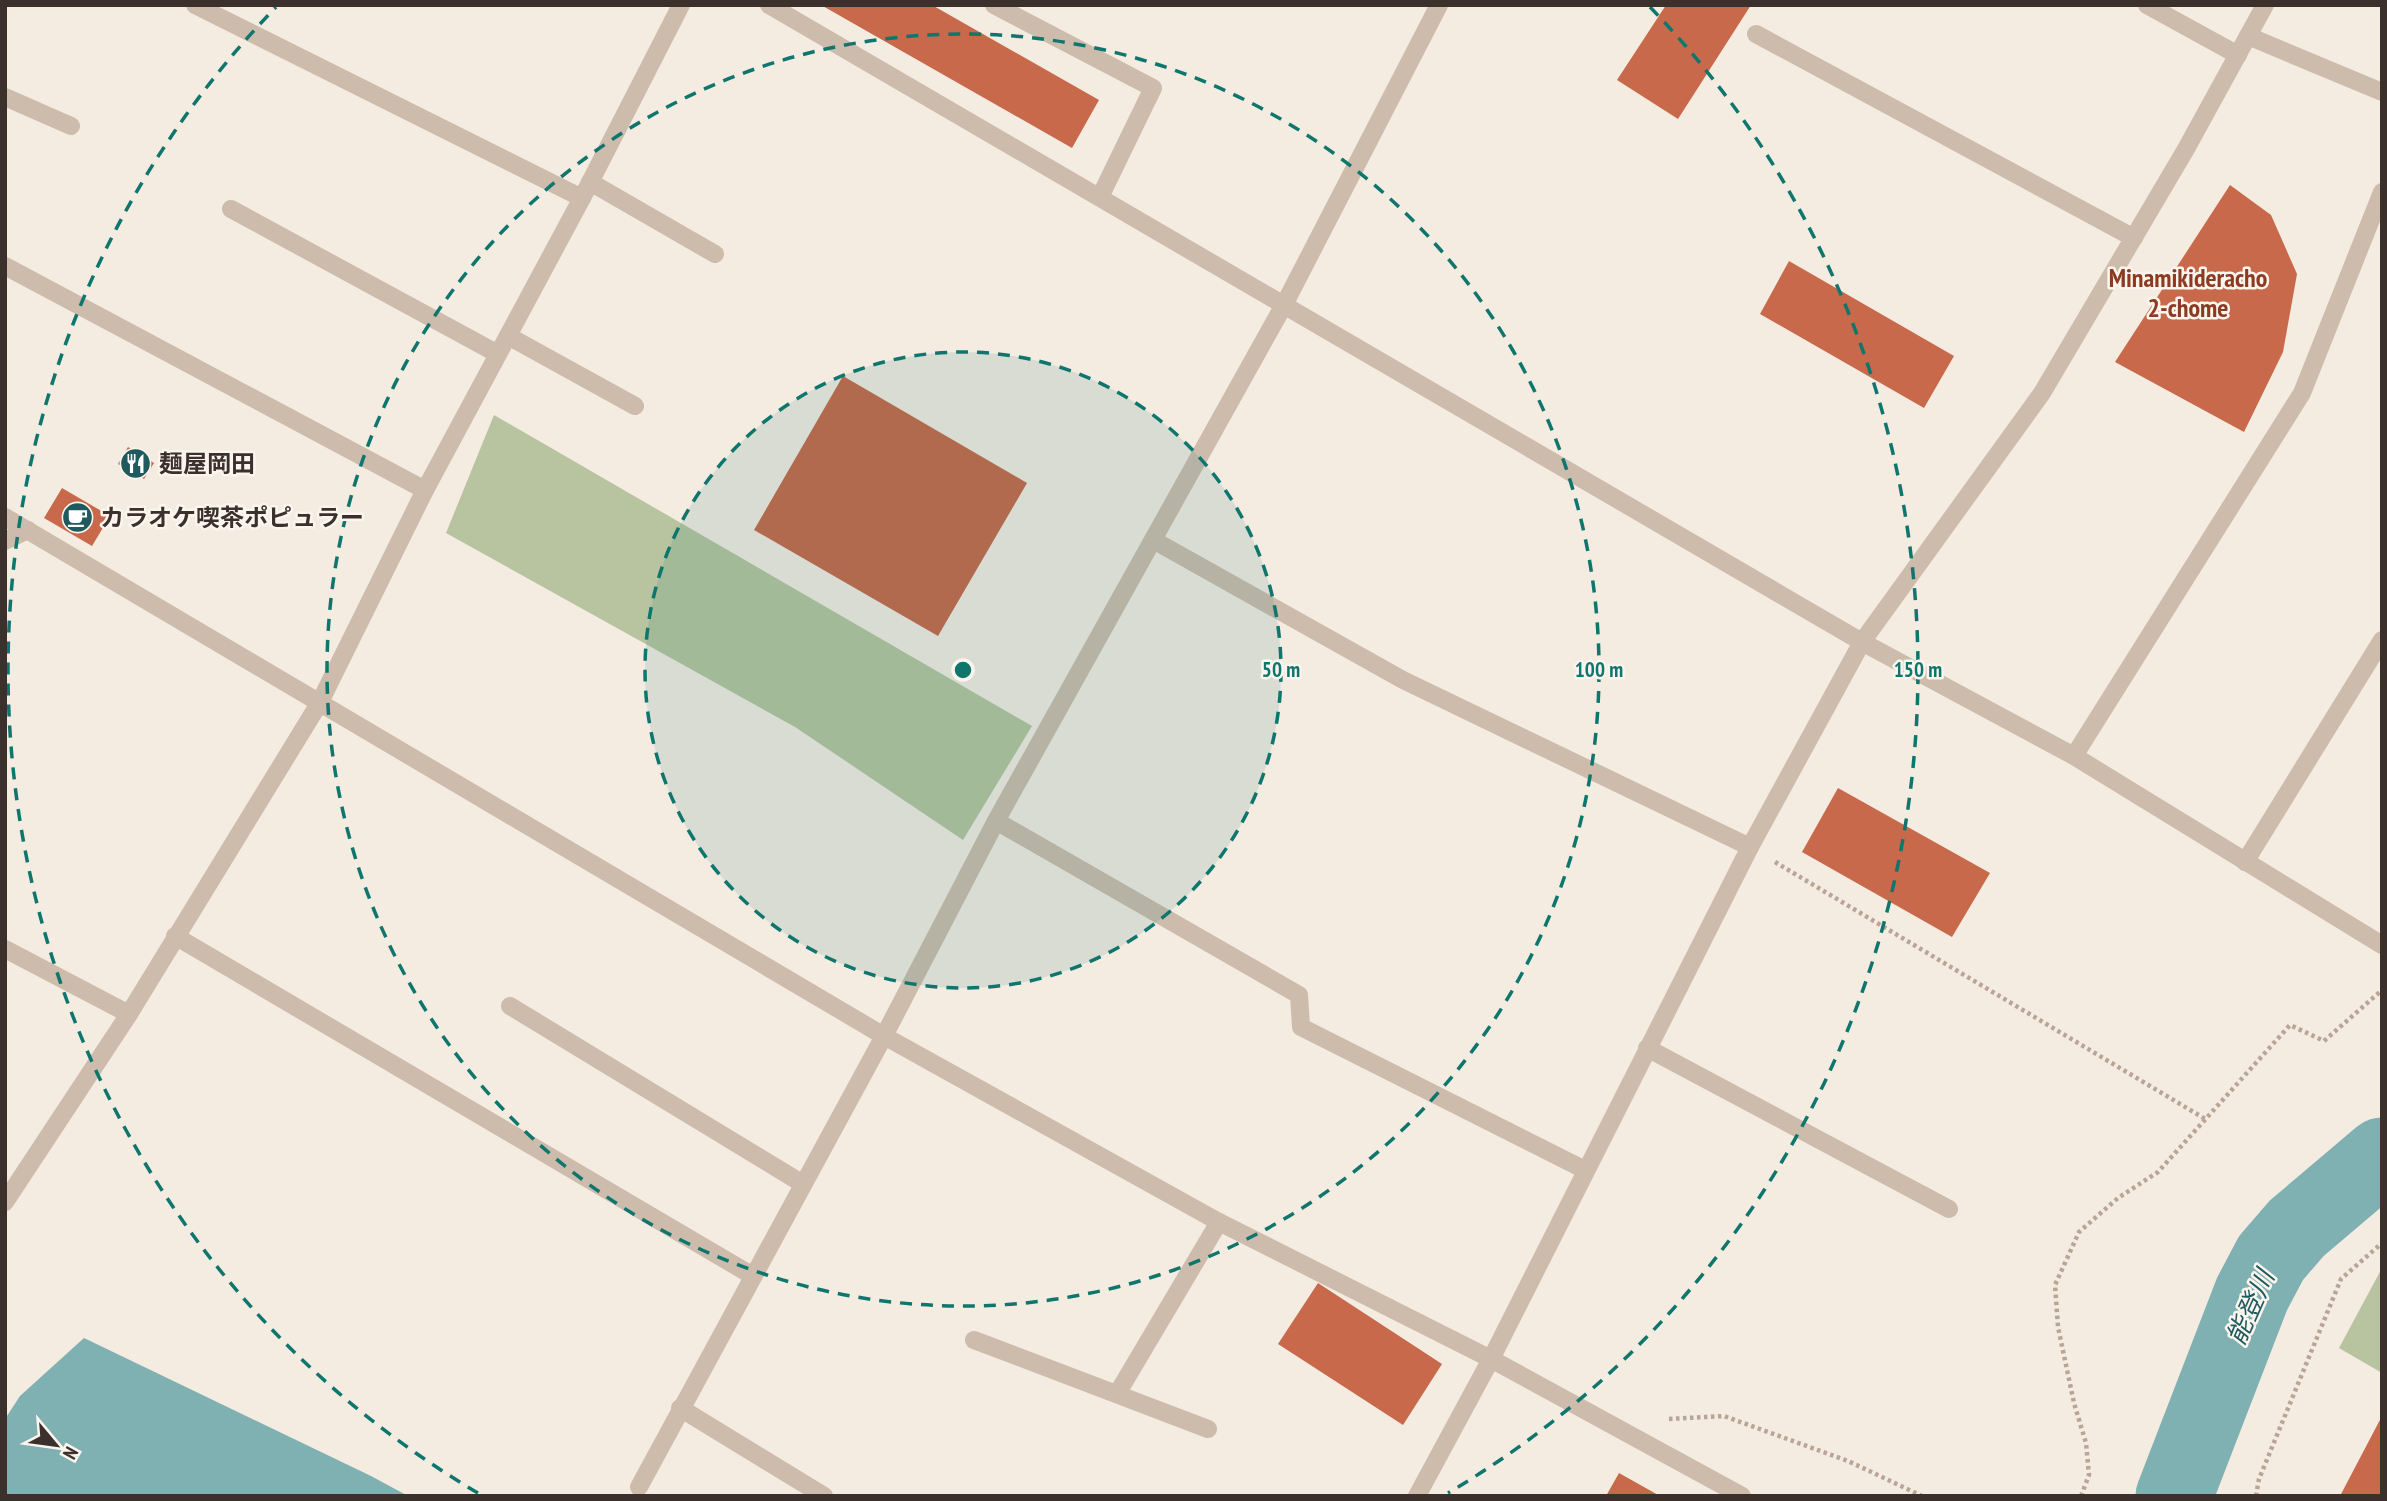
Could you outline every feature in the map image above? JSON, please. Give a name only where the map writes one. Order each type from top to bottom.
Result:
[{"type":"street","points":[[195,5],[715,254]]},
{"type":"street","points":[[5,1202],[129,1014],[320,702],[425,490],[586,190],[681,5]]},
{"type":"street","points":[[769,5],[1285,303],[1862,642],[2074,756],[2382,944]]},
{"type":"street","points":[[994,5],[1153,88],[1100,197]]},
{"type":"street","points":[[645,1491],[680,1408],[884,1036],[996,821],[1155,541],[1285,303],[1440,5]]},
{"type":"street","points":[[2147,5],[2238,55]]},
{"type":"street","points":[[1418,1496],[1491,1359],[1750,848],[1862,642],[2042,393],[2265,5]]},
{"type":"street","points":[[1756,34],[2134,237]]},
{"type":"street","points":[[2248,36],[2382,92]]},
{"type":"street","points":[[5,97],[71,126]]},
{"type":"street","points":[[2074,756],[2302,393],[2382,192]]},
{"type":"street","points":[[231,209],[498,354]]},
{"type":"street","points":[[5,266],[425,490]]},
{"type":"street","points":[[508,336],[635,406]]},
{"type":"street","points":[[5,517],[884,1036],[1219,1222],[1491,1359],[1742,1496]]},
{"type":"street","points":[[5,541],[28,530]]},
{"type":"street","points":[[1155,541],[1403,680],[1750,848]]},
{"type":"street","points":[[2245,862],[2382,640]]},
{"type":"street","points":[[996,821],[1299,995],[1301,1027],[1585,1170]]},
{"type":"street","points":[[175,936],[753,1276]]},
{"type":"street","points":[[5,949],[129,1014]]},
{"type":"street","points":[[510,1006],[803,1184]]},
{"type":"street","points":[[1647,1048],[1949,1209]]},
{"type":"street","points":[[1116,1394],[1219,1222]]},
{"type":"street","points":[[974,1340],[1208,1429]]},
{"type":"street","points":[[680,1408],[824,1496]]},
{"type":"path","points":[[1750,848],[2207,1119]]},
{"type":"path","points":[[2081,1496],[2089,1475],[2087,1443],[2074,1403],[2058,1327],[2055,1285],[2079,1232],[2118,1198],[2158,1172],[2290,1025],[2324,1041],[2382,990]]},
{"type":"path","points":[[2256,1496],[2259,1479],[2306,1358],[2341,1279],[2382,1243]]},
{"type":"path","points":[[1632,1437],[1637,1421],[1724,1416],[1848,1461],[1922,1496]]},
{"type":"green space","points":[[494,415],[1032,726],[963,840],[795,727],[446,533]]},
{"type":"green space","points":[[2382,1268],[2382,1373],[2339,1348]]},
{"type":"water","points":[[84,1338],[408,1496],[5,1496],[5,1419],[20,1396]]},
{"type":"building","points":[[821,5],[932,5],[1099,100],[1072,148]]},
{"type":"building","points":[[1666,5],[1751,5],[1678,119],[1617,80]]},
{"type":"building","points":[[2230,185],[2271,215],[2297,274],[2283,352],[2244,432],[2115,362]]},
{"type":"building","points":[[1789,261],[1954,356],[1924,408],[1760,314]]},
{"type":"building","points":[[843,376],[1027,483],[938,636],[754,530]]},
{"type":"building","name":"麺屋岡田","points":[[128,447],[154,463],[144,479],[118,464]]},
{"type":"building","name":"カラオケ喫茶ポピュラー","points":[[62,488],[110,516],[92,546],[44,518]]},
{"type":"building","points":[[1838,788],[1990,873],[1952,937],[1802,852]]},
{"type":"building","points":[[1318,1283],[1442,1364],[1403,1425],[1278,1344]]},
{"type":"building","points":[[2382,1416],[2382,1496],[2340,1496]]},
{"type":"building","points":[[1619,1473],[1660,1496],[1606,1496]]},
{"type":"waterway","name":"能登川","points":[[2174,1496],[2252,1294],[2271,1258],[2297,1228],[2382,1156]]},
{"type":"place","name":"麺屋岡田","points":[[136,463]]},
{"type":"place","name":"カラオケ喫茶ポピュラー","points":[[77,517]]},
{"type":"district","name":"Minamikideracho 2-chome","points":[[2188,292]]}]
